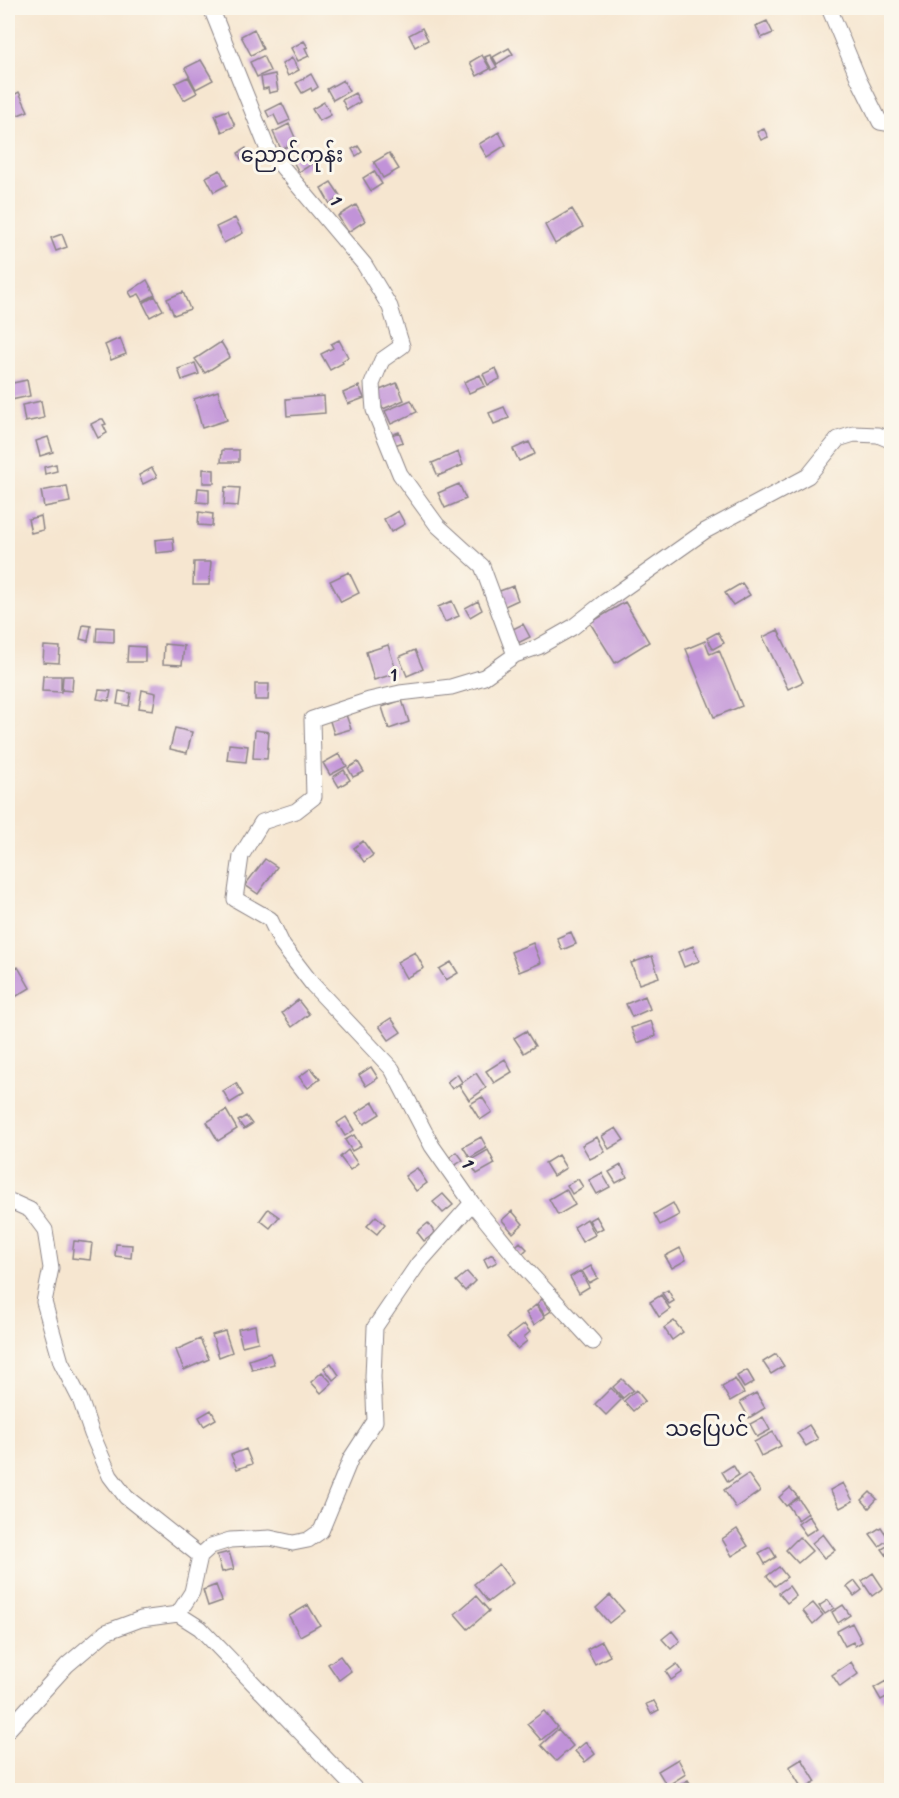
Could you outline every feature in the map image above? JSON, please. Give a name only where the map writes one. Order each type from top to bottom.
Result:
[{"type":"street","name":"1","points":[[211,8],[268,150],[364,264],[390,307],[402,346],[382,360],[372,384],[374,410],[400,474],[437,525],[482,566],[515,655],[484,677],[451,687],[400,693],[369,700],[312,719],[314,797],[296,811],[262,822],[241,856],[235,899],[270,919],[283,946],[313,985],[392,1069],[432,1146],[472,1203],[523,1266],[593,1342]]},
{"type":"street","points":[[829,8],[859,80],[880,122],[891,124]]},
{"type":"street","points":[[515,655],[538,647],[573,627],[705,531],[808,476],[838,439],[854,434],[878,435],[891,441]]},
{"type":"street","points":[[8,1200],[30,1210],[45,1230],[51,1268],[44,1302],[61,1362],[80,1399],[110,1476],[126,1497],[200,1557]]},
{"type":"street","points":[[178,1614],[192,1592],[200,1557],[211,1546],[230,1540],[270,1538],[293,1543],[308,1540],[321,1531],[351,1458],[375,1421],[373,1377],[375,1327],[418,1264],[472,1203]]},
{"type":"street","points":[[8,1730],[67,1665],[106,1632],[141,1619],[178,1614],[200,1628],[356,1791]]},
{"type":"building","points":[[767,21],[773,33],[761,38],[756,26]]},
{"type":"building","points":[[422,28],[428,40],[415,47],[409,35]]},
{"type":"building","points":[[254,29],[263,49],[251,55],[241,36]]},
{"type":"building","points":[[304,41],[308,47],[305,48],[309,56],[298,61],[291,48]]},
{"type":"building","points":[[509,48],[513,54],[497,64],[493,57]]},
{"type":"building","points":[[482,55],[490,69],[477,76],[470,62]]},
{"type":"building","points":[[490,55],[497,67],[492,70],[485,57]]},
{"type":"building","points":[[263,56],[270,71],[257,77],[250,62]]},
{"type":"building","points":[[292,58],[299,70],[288,76],[282,64]]},
{"type":"building","points":[[201,60],[213,80],[196,89],[185,68]]},
{"type":"building","points":[[275,74],[278,91],[269,93],[268,88],[263,89],[261,77]]},
{"type":"building","points":[[311,74],[318,87],[302,93],[296,83]]},
{"type":"building","points":[[188,77],[197,93],[184,100],[175,83]]},
{"type":"building","points":[[343,80],[349,91],[333,100],[327,89]]},
{"type":"building","points":[[19,92],[28,111],[18,115],[10,97]]},
{"type":"building","points":[[355,93],[360,102],[347,110],[342,100]]},
{"type":"building","points":[[324,102],[331,115],[319,121],[312,109]]},
{"type":"building","points":[[282,103],[290,120],[279,125],[274,115],[269,117],[266,111]]},
{"type":"building","points":[[228,110],[235,126],[222,132],[215,115]]},
{"type":"building","points":[[289,124],[297,142],[281,149],[273,132]]},
{"type":"building","points":[[764,129],[768,137],[761,140],[757,132]]},
{"type":"building","points":[[499,132],[506,145],[487,157],[479,144]]},
{"type":"building","points":[[358,146],[362,152],[356,156],[352,149]]},
{"type":"building","points":[[246,148],[250,154],[241,159],[238,153]]},
{"type":"building","points":[[307,151],[314,163],[299,172],[291,158]]},
{"type":"building","points":[[389,153],[399,169],[383,178],[374,162]]},
{"type":"building","points":[[220,170],[227,185],[214,192],[206,177]]},
{"type":"building","points":[[374,171],[382,184],[371,191],[363,178]]},
{"type":"building","points":[[331,182],[341,197],[330,204],[321,188]]},
{"type":"building","points":[[356,205],[365,221],[348,232],[338,216]]},
{"type":"building","points":[[572,209],[583,227],[555,244],[545,225]]},
{"type":"building","points":[[235,218],[243,233],[224,243],[216,227]]},
{"type":"building","points":[[62,234],[67,247],[56,251],[51,238]]},
{"type":"building","points":[[147,280],[155,295],[143,301],[139,294],[132,297],[129,292]]},
{"type":"building","points":[[183,292],[190,309],[174,315],[167,299]]},
{"type":"building","points":[[155,296],[163,310],[150,317],[143,303]]},
{"type":"building","points":[[120,338],[126,354],[111,360],[105,345]]},
{"type":"building","points":[[339,340],[348,357],[342,361],[343,363],[330,370],[321,354],[333,348],[331,344]]},
{"type":"building","points":[[221,342],[230,357],[205,373],[195,359]]},
{"type":"building","points":[[195,363],[199,374],[182,380],[178,369]]},
{"type":"building","points":[[496,368],[500,379],[488,385],[483,374]]},
{"type":"building","points":[[480,375],[485,386],[469,393],[464,382]]},
{"type":"building","points":[[27,380],[30,396],[11,400],[8,384]]},
{"type":"building","points":[[397,383],[404,400],[383,409],[375,392]]},
{"type":"building","points":[[359,386],[364,398],[348,404],[343,393]]},
{"type":"building","points":[[218,391],[227,420],[202,428],[194,399]]},
{"type":"building","points":[[324,396],[325,413],[287,416],[286,399]]},
{"type":"building","points":[[411,400],[417,412],[391,424],[385,411]]},
{"type":"building","points":[[41,401],[44,418],[25,422],[22,405]]},
{"type":"building","points":[[504,407],[509,418],[494,424],[489,413]]},
{"type":"building","points":[[101,419],[106,424],[103,425],[107,433],[98,438],[91,424]]},
{"type":"building","points":[[399,432],[403,442],[392,446],[389,436]]},
{"type":"building","points":[[48,437],[53,452],[40,456],[36,441]]},
{"type":"building","points":[[529,442],[535,454],[519,461],[513,449]]},
{"type":"building","points":[[222,450],[239,450],[239,462],[221,462]]},
{"type":"building","points":[[458,452],[463,465],[438,476],[432,463]]},
{"type":"building","points":[[56,464],[57,471],[45,474],[44,467]]},
{"type":"building","points":[[152,468],[157,477],[143,484],[139,475]]},
{"type":"building","points":[[203,469],[214,470],[214,483],[203,483]]},
{"type":"building","points":[[459,484],[466,499],[445,508],[438,493]]},
{"type":"building","points":[[67,486],[70,502],[44,507],[41,491]]},
{"type":"building","points":[[225,487],[240,488],[238,506],[224,505]]},
{"type":"building","points":[[198,488],[209,489],[209,503],[197,502]]},
{"type":"building","points":[[398,511],[405,524],[391,532],[384,519]]},
{"type":"building","points":[[199,512],[213,514],[212,526],[198,525]]},
{"type":"building","points":[[41,516],[43,530],[31,533],[28,519]]},
{"type":"building","points":[[173,538],[174,551],[156,553],[155,540]]},
{"type":"building","points":[[194,562],[211,562],[209,585],[193,585]]},
{"type":"building","points":[[349,572],[359,593],[341,602],[330,581]]},
{"type":"building","points":[[742,583],[750,595],[733,605],[725,593]]},
{"type":"building","points":[[513,586],[518,600],[503,607],[497,592]]},
{"type":"building","points":[[452,601],[459,616],[445,622],[438,607]]},
{"type":"building","points":[[478,601],[482,610],[470,617],[465,608]]},
{"type":"building","points":[[625,602],[649,642],[615,663],[590,623]]},
{"type":"building","points":[[523,624],[530,637],[514,645],[507,632]]},
{"type":"building","points":[[83,625],[91,626],[88,641],[80,639]]},
{"type":"building","points":[[97,627],[114,628],[114,642],[96,641]]},
{"type":"building","points":[[778,630],[803,682],[788,689],[763,637]]},
{"type":"building","points":[[718,632],[724,643],[713,649],[707,638]]},
{"type":"building","points":[[705,641],[710,654],[719,650],[742,706],[714,717],[686,649]]},
{"type":"building","points":[[164,644],[184,646],[182,665],[163,664]]},
{"type":"building","points":[[388,645],[397,673],[374,680],[366,652]]},
{"type":"building","points":[[44,646],[60,647],[59,663],[43,662]]},
{"type":"building","points":[[128,646],[145,647],[145,662],[127,662]]},
{"type":"building","points":[[415,650],[423,669],[407,676],[399,657]]},
{"type":"building","points":[[43,676],[61,676],[61,692],[42,691]]},
{"type":"building","points":[[63,676],[73,676],[72,691],[62,690]]},
{"type":"building","points":[[255,684],[269,684],[268,700],[255,700]]},
{"type":"building","points":[[99,690],[111,691],[109,701],[97,699]]},
{"type":"building","points":[[142,690],[156,693],[153,710],[139,708]]},
{"type":"building","points":[[119,691],[131,693],[129,706],[117,704]]},
{"type":"building","points":[[402,700],[409,722],[389,729],[382,707]]},
{"type":"building","points":[[345,712],[351,729],[334,734],[329,718]]},
{"type":"building","points":[[175,728],[192,732],[187,753],[170,749]]},
{"type":"building","points":[[255,730],[269,732],[267,759],[253,758]]},
{"type":"building","points":[[229,744],[248,746],[246,762],[227,760]]},
{"type":"building","points":[[339,754],[347,766],[330,775],[323,763]]},
{"type":"building","points":[[358,762],[364,772],[353,777],[348,768]]},
{"type":"building","points":[[344,770],[350,780],[339,787],[333,777]]},
{"type":"building","points":[[363,841],[373,855],[364,862],[354,848]]},
{"type":"building","points":[[265,859],[277,867],[258,894],[245,885]]},
{"type":"building","points":[[571,932],[576,944],[562,950],[557,938]]},
{"type":"building","points":[[533,943],[541,963],[519,972],[511,952]]},
{"type":"building","points":[[693,946],[699,961],[684,967],[678,952]]},
{"type":"building","points":[[415,952],[424,968],[406,978],[397,962]]},
{"type":"building","points":[[652,956],[659,977],[639,984],[631,963]]},
{"type":"building","points":[[451,962],[458,973],[446,980],[439,969]]},
{"type":"building","points":[[18,967],[30,988],[12,999],[8,991],[8,973]]},
{"type":"building","points":[[645,996],[650,1009],[632,1017],[626,1004]]},
{"type":"building","points":[[298,1000],[309,1014],[292,1027],[282,1013]]},
{"type":"building","points":[[391,1018],[401,1032],[389,1040],[379,1026]]},
{"type":"building","points":[[651,1021],[656,1036],[637,1043],[631,1028]]},
{"type":"building","points":[[526,1031],[535,1046],[524,1053],[514,1038]]},
{"type":"building","points":[[505,1059],[512,1072],[494,1083],[486,1071]]},
{"type":"building","points":[[371,1067],[378,1078],[366,1086],[359,1075]]},
{"type":"building","points":[[311,1068],[320,1079],[308,1088],[299,1077]]},
{"type":"building","points":[[476,1073],[486,1088],[469,1100],[459,1085]]},
{"type":"building","points":[[457,1074],[462,1082],[452,1089],[447,1082]]},
{"type":"building","points":[[236,1083],[243,1095],[230,1103],[223,1091]]},
{"type":"building","points":[[482,1097],[492,1112],[480,1120],[470,1104]]},
{"type":"building","points":[[373,1102],[380,1114],[364,1124],[356,1113]]},
{"type":"building","points":[[226,1110],[237,1129],[218,1141],[207,1122]]},
{"type":"building","points":[[246,1116],[252,1124],[244,1129],[238,1121]]},
{"type":"building","points":[[346,1117],[354,1130],[345,1136],[337,1123]]},
{"type":"building","points":[[616,1128],[624,1140],[609,1149],[602,1136]]},
{"type":"building","points":[[354,1135],[361,1146],[352,1151],[345,1140]]},
{"type":"building","points":[[481,1137],[487,1148],[470,1158],[463,1147]]},
{"type":"building","points":[[597,1137],[605,1152],[590,1159],[582,1145]]},
{"type":"building","points":[[348,1150],[358,1164],[350,1170],[340,1157]]},
{"type":"building","points":[[488,1150],[495,1164],[477,1174],[469,1161]]},
{"type":"building","points":[[457,1152],[463,1160],[451,1168],[446,1160]]},
{"type":"building","points":[[558,1155],[566,1168],[553,1176],[545,1163]]},
{"type":"building","points":[[621,1165],[627,1177],[616,1183],[609,1172]]},
{"type":"building","points":[[417,1168],[427,1183],[416,1191],[405,1176]]},
{"type":"building","points":[[602,1173],[610,1187],[597,1194],[589,1180]]},
{"type":"building","points":[[578,1179],[583,1187],[572,1194],[567,1185]]},
{"type":"building","points":[[566,1189],[575,1205],[558,1215],[549,1199]]},
{"type":"building","points":[[443,1194],[453,1205],[443,1213],[433,1202]]},
{"type":"building","points":[[673,1203],[679,1215],[660,1225],[654,1214]]},
{"type":"building","points":[[268,1209],[279,1217],[270,1228],[260,1220]]},
{"type":"building","points":[[512,1211],[523,1224],[513,1233],[502,1220]]},
{"type":"building","points":[[376,1216],[385,1224],[377,1234],[367,1226]]},
{"type":"building","points":[[596,1216],[603,1228],[596,1232],[589,1220]]},
{"type":"building","points":[[587,1219],[595,1235],[582,1242],[574,1227]]},
{"type":"building","points":[[428,1223],[435,1233],[424,1241],[417,1232]]},
{"type":"building","points":[[74,1241],[92,1243],[90,1260],[72,1258]]},
{"type":"building","points":[[520,1242],[527,1249],[521,1255],[514,1248]]},
{"type":"building","points":[[116,1244],[132,1245],[131,1258],[115,1256]]},
{"type":"building","points":[[680,1248],[686,1260],[672,1268],[665,1256]]},
{"type":"building","points":[[492,1254],[497,1262],[488,1267],[484,1259]]},
{"type":"building","points":[[591,1266],[598,1278],[589,1283],[582,1271]]},
{"type":"building","points":[[580,1271],[589,1287],[579,1293],[570,1277]]},
{"type":"building","points":[[467,1272],[475,1281],[465,1291],[456,1281]]},
{"type":"building","points":[[668,1290],[674,1301],[669,1304],[662,1293]]},
{"type":"building","points":[[661,1295],[670,1309],[659,1317],[650,1302]]},
{"type":"building","points":[[542,1299],[551,1311],[545,1315],[537,1304]]},
{"type":"building","points":[[536,1305],[545,1317],[534,1325],[526,1313]]},
{"type":"building","points":[[674,1321],[683,1332],[672,1340],[664,1328]]},
{"type":"building","points":[[524,1324],[530,1332],[524,1337],[527,1341],[517,1349],[507,1337]]},
{"type":"building","points":[[255,1325],[258,1342],[242,1346],[238,1329]]},
{"type":"building","points":[[225,1331],[232,1352],[219,1357],[212,1335]]},
{"type":"building","points":[[200,1339],[209,1359],[184,1370],[176,1350]]},
{"type":"building","points":[[270,1353],[274,1364],[252,1370],[249,1360]]},
{"type":"building","points":[[776,1354],[784,1366],[771,1374],[763,1362]]},
{"type":"building","points":[[331,1363],[339,1375],[333,1380],[324,1368]]},
{"type":"building","points":[[747,1370],[754,1382],[744,1388],[737,1376]]},
{"type":"building","points":[[322,1372],[332,1383],[321,1393],[311,1382]]},
{"type":"building","points":[[622,1379],[633,1390],[623,1398],[613,1387]]},
{"type":"building","points":[[735,1379],[744,1393],[730,1401],[722,1387]]},
{"type":"building","points":[[611,1388],[622,1399],[606,1415],[595,1404]]},
{"type":"building","points":[[636,1390],[645,1401],[633,1411],[624,1401]]},
{"type":"building","points":[[756,1393],[765,1408],[749,1418],[740,1402]]},
{"type":"building","points":[[211,1410],[216,1419],[204,1426],[199,1417]]},
{"type":"building","points":[[763,1417],[770,1430],[757,1437],[750,1424]]},
{"type":"building","points":[[809,1425],[818,1439],[806,1446],[797,1433]]},
{"type":"building","points":[[773,1432],[781,1446],[761,1456],[754,1442]]},
{"type":"building","points":[[246,1449],[252,1464],[237,1469],[231,1455]]},
{"type":"building","points":[[733,1465],[739,1475],[728,1482],[722,1472]]},
{"type":"building","points":[[748,1474],[760,1491],[736,1508],[724,1490]]},
{"type":"building","points":[[843,1483],[853,1501],[840,1508],[830,1490]]},
{"type":"building","points":[[790,1488],[798,1497],[786,1506],[779,1497]]},
{"type":"building","points":[[870,1492],[877,1499],[869,1508],[862,1500]]},
{"type":"building","points":[[798,1498],[808,1513],[798,1520],[788,1505]]},
{"type":"building","points":[[809,1516],[817,1528],[806,1535],[798,1524]]},
{"type":"building","points":[[881,1527],[889,1539],[879,1546],[870,1534]]},
{"type":"building","points":[[737,1529],[748,1546],[732,1556],[722,1539]]},
{"type":"building","points":[[823,1534],[835,1550],[824,1558],[812,1543]]},
{"type":"building","points":[[799,1537],[812,1551],[798,1563],[786,1550]]},
{"type":"building","points":[[892,1543],[892,1559],[890,1560],[882,1549]]},
{"type":"building","points":[[770,1547],[776,1557],[765,1564],[759,1553]]},
{"type":"building","points":[[229,1552],[234,1569],[222,1572],[217,1555]]},
{"type":"building","points":[[499,1564],[513,1583],[488,1602],[474,1584]]},
{"type":"building","points":[[779,1567],[787,1577],[775,1586],[767,1576]]},
{"type":"building","points":[[873,1573],[883,1588],[872,1596],[862,1581]]},
{"type":"building","points":[[855,1581],[862,1590],[854,1596],[847,1587]]},
{"type":"building","points":[[216,1585],[222,1601],[208,1606],[203,1590]]},
{"type":"building","points":[[789,1586],[796,1596],[787,1603],[779,1593]]},
{"type":"building","points":[[610,1595],[624,1611],[609,1623],[596,1608]]},
{"type":"building","points":[[476,1596],[489,1611],[468,1629],[455,1614]]},
{"type":"building","points":[[828,1600],[834,1608],[825,1614],[819,1606]]},
{"type":"building","points":[[813,1603],[823,1615],[813,1624],[803,1611]]},
{"type":"building","points":[[308,1605],[320,1625],[300,1636],[289,1616]]},
{"type":"building","points":[[843,1605],[850,1615],[838,1623],[832,1612]]},
{"type":"building","points":[[852,1623],[862,1642],[855,1646],[853,1642],[845,1646],[837,1631]]},
{"type":"building","points":[[672,1631],[680,1641],[671,1649],[662,1639]]},
{"type":"building","points":[[602,1641],[610,1656],[595,1664],[587,1649]]},
{"type":"building","points":[[340,1656],[351,1671],[339,1680],[328,1664]]},
{"type":"building","points":[[851,1662],[858,1674],[840,1687],[832,1675]]},
{"type":"building","points":[[677,1664],[683,1672],[671,1680],[666,1672]]},
{"type":"building","points":[[886,1681],[892,1694],[881,1700],[874,1688]]},
{"type":"building","points":[[654,1701],[659,1710],[651,1714],[646,1704]]},
{"type":"building","points":[[544,1711],[557,1727],[541,1740],[527,1724]]},
{"type":"building","points":[[558,1729],[573,1746],[556,1761],[541,1745]]},
{"type":"building","points":[[586,1742],[595,1754],[585,1762],[575,1751]]},
{"type":"building","points":[[678,1759],[686,1774],[667,1786],[658,1771]]},
{"type":"building","points":[[802,1759],[816,1782],[803,1790],[789,1767]]},
{"type":"building","points":[[688,1780],[694,1790],[669,1790]]},
{"type":"district","name":"ညောင်ကုန်း","points":[[292,155]]},
{"type":"district","name":"သပြေပင်","points":[[707,1429]]}]
